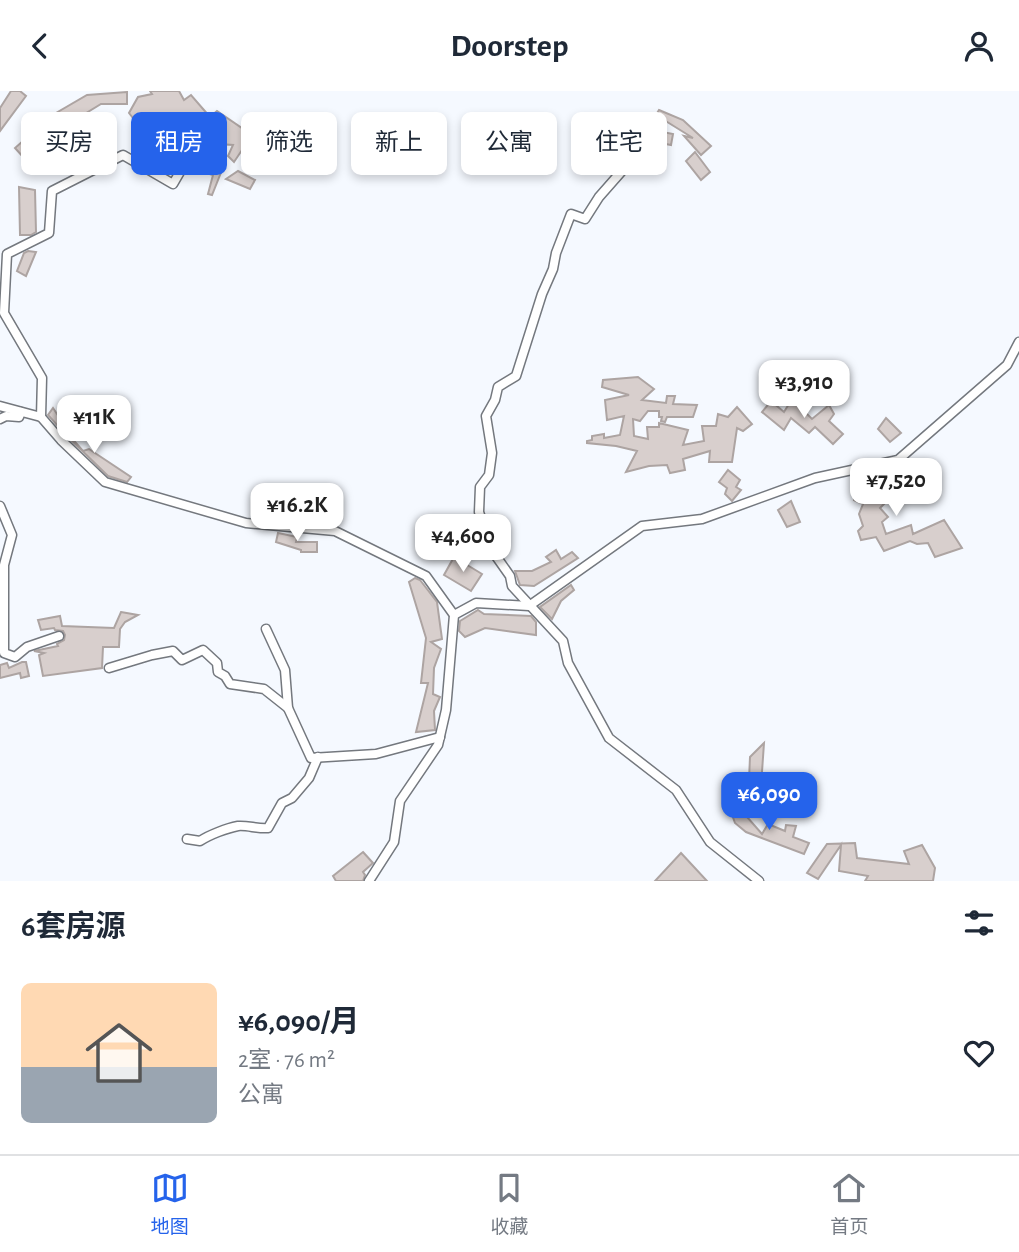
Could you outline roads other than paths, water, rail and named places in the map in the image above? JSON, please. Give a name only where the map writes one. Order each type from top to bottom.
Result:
[{"type":"street","points":[[41,417],[42,379],[2,314],[7,254],[49,233],[52,191],[122,155],[131,160]]},
{"type":"street","points":[[157,175],[173,184],[178,175]]},
{"type":"street","points":[[618,175],[584,219],[570,214],[516,376],[498,387],[495,400],[486,416],[492,453],[489,475],[480,487],[479,512],[491,549],[510,576],[512,586],[563,641],[568,663],[609,738],[676,790],[710,842],[760,881]]},
{"type":"street","points":[[454,615],[476,603],[529,606],[642,526],[702,519],[815,478],[898,460],[1007,365],[1019,342]]},
{"type":"street","points":[[0,406],[41,417],[105,482],[246,523],[335,531],[426,576],[454,615],[446,710],[438,745],[400,801],[394,842],[369,881]]},
{"type":"street","points":[[0,419],[6,416],[19,417],[21,412]]},
{"type":"street","points":[[0,506],[12,535],[4,565],[4,653],[15,657],[27,647],[59,636]]},
{"type":"street","points":[[266,629],[285,670],[288,708],[311,758],[376,754],[440,737]]},
{"type":"street","points":[[109,668],[173,651],[182,660],[203,650],[217,663],[218,672],[225,676],[230,684],[264,689],[288,708]]},
{"type":"street","points":[[187,839],[200,841],[212,833],[222,833],[240,826],[268,828],[282,803],[292,798],[309,778],[318,757]]}]
